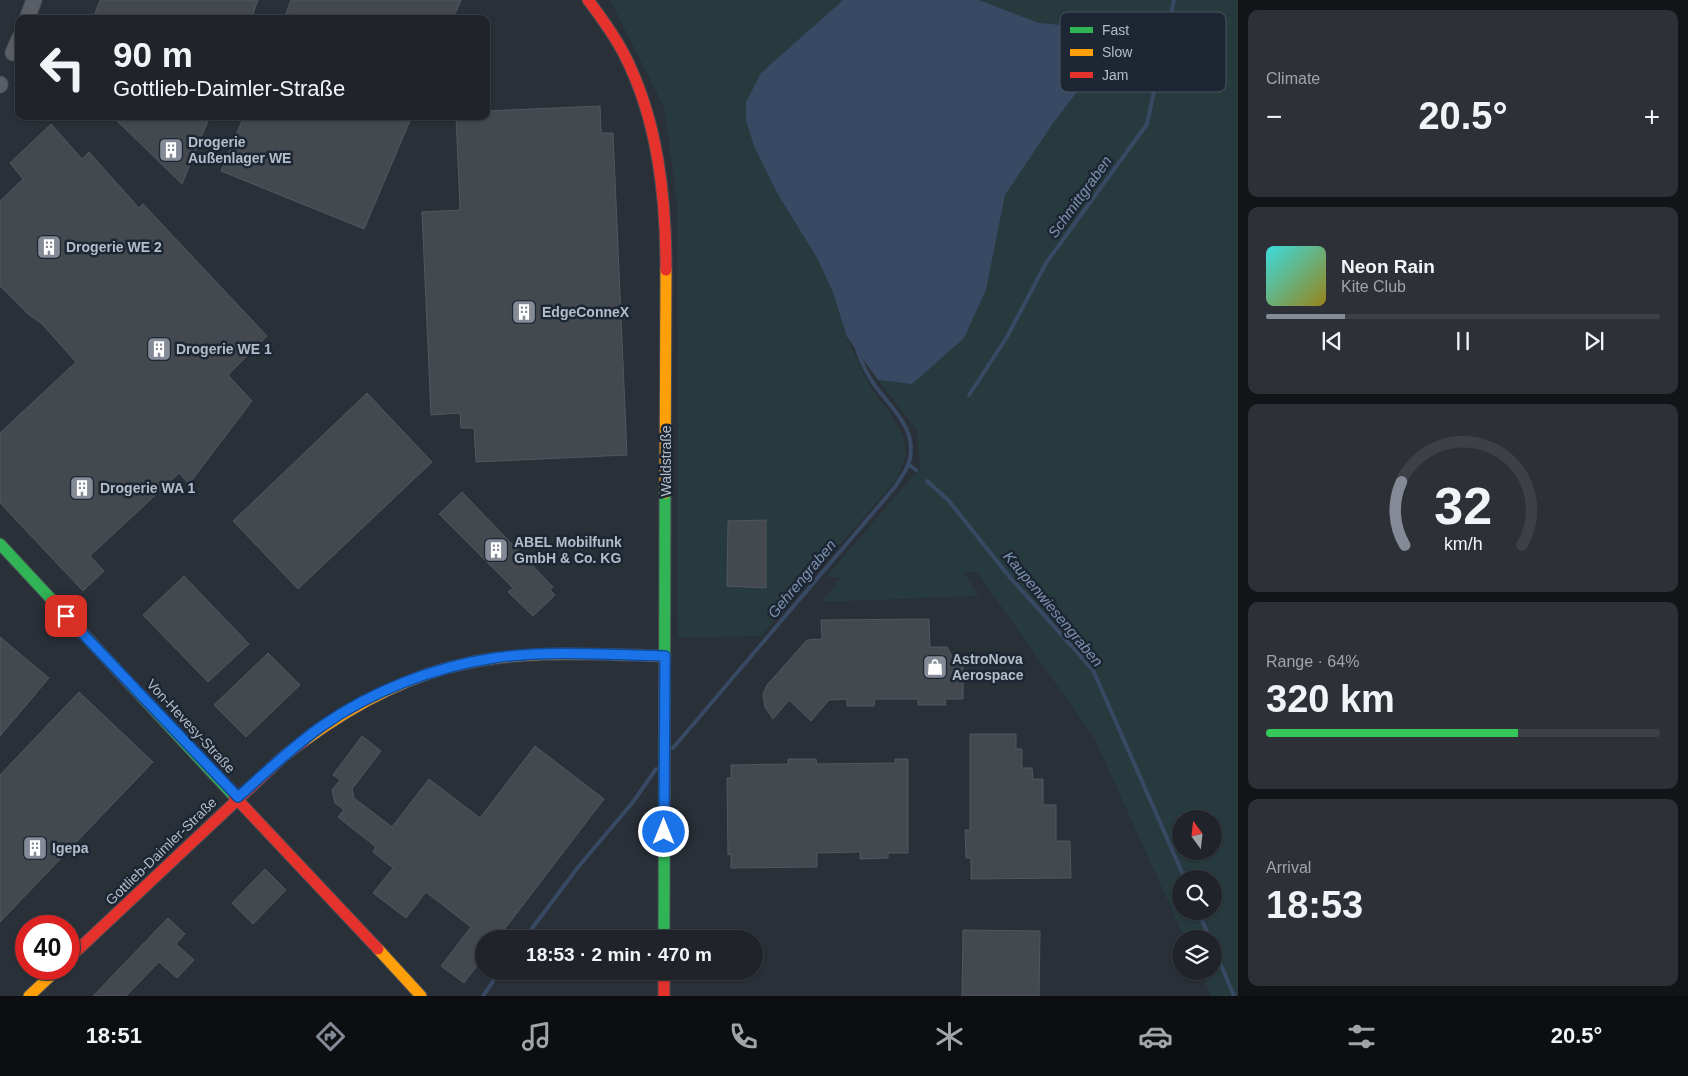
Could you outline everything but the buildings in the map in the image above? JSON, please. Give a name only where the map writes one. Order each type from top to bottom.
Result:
[{"type":"street","points":[[28,15],[34,0]]},
{"type":"street","name":"Waldstraße","points":[[588,0],[628,60],[643,100],[654,143],[666,216],[664,930]]},
{"type":"street","name":"Von-Hevesy-Straße","points":[[0,544],[238,797],[421,996]]},
{"type":"street","name":"Gottlieb-Daimler-Straße","points":[[80,948],[238,797],[285,755],[323,726],[391,688],[457,665],[495,658],[544,654],[665,656]]},
{"type":"street","points":[[29,996],[46,980]]},
{"type":"street","points":[[664,980],[664,996]]},
{"type":"green space","points":[[610,0],[843,0],[761,73],[746,121],[754,146],[777,193],[817,258],[832,290],[847,337],[869,385],[890,413],[903,436],[906,455],[897,479],[761,636],[678,638],[677,201],[664,107]]},
{"type":"green space","points":[[979,0],[1238,0],[1238,996],[1211,996],[1204,980],[1222,980],[1222,930],[1181,930],[1176,920],[1222,920],[1222,870],[1172,870],[1172,910],[1095,739],[977,572],[964,573],[979,596],[821,602],[842,577],[826,577],[920,468],[917,430],[878,380],[912,384],[986,290],[1005,195],[1054,122],[1077,92],[1226,92],[1226,12],[1060,12],[1060,25],[1039,23]]},
{"type":"water","points":[[843,0],[979,0],[1039,23],[1060,25],[1060,92],[1077,92],[1054,122],[1005,195],[986,290],[964,338],[912,384],[878,380],[847,337],[832,290],[817,258],[777,193],[754,146],[746,121],[746,102],[761,73]]},
{"type":"waterway","name":"Schmittgraben","points":[[1171,12],[1174,0]]},
{"type":"waterway","name":"Schmittgraben","points":[[969,395],[1007,337],[1046,263],[1147,124],[1154,92]]},
{"type":"waterway","name":"Gehrengraben","points":[[673,748],[895,487],[908,466],[911,451],[907,431],[897,413],[870,378],[857,349]]},
{"type":"waterway","name":"Kaupenwiesengraben","points":[[908,464],[916,470]]},
{"type":"waterway","name":"Kaupenwiesengraben","points":[[927,481],[949,501],[1008,575],[1093,670],[1181,870]]},
{"type":"waterway","name":"Gehrengraben","points":[[531,930],[579,866],[633,802],[656,769]]},
{"type":"waterway","name":"Kaupenwiesengraben","points":[[1202,920],[1206,930]]},
{"type":"waterway","name":"Kaupenwiesengraben","points":[[1222,967],[1234,996]]},
{"type":"waterway","name":"Gehrengraben","points":[[483,996],[494,980]]},
{"type":"traffic: fast","points":[[664,930],[665,493]]},
{"type":"traffic: fast","points":[[0,544],[234,796]]},
{"type":"traffic: slow","points":[[665,493],[666,270]]},
{"type":"traffic: slow","points":[[304,741],[342,715],[382,693],[403,683],[446,668],[492,659],[541,654],[665,656]]},
{"type":"traffic: slow","points":[[378,949],[421,996]]},
{"type":"traffic: slow","points":[[29,996],[46,980]]},
{"type":"traffic: jam","points":[[588,0],[624,54],[636,79],[645,105],[658,159],[662,187],[666,270]]},
{"type":"traffic: jam","points":[[80,948],[285,755],[304,741]]},
{"type":"traffic: jam","points":[[234,796],[378,949]]},
{"type":"traffic: jam","points":[[664,980],[664,996]]},
{"type":"place","name":"Drogerie Außenlager WE","points":[[171,150]]},
{"type":"place","name":"Drogerie WE 2","points":[[49,247]]},
{"type":"place","name":"EdgeConneX","points":[[524,312]]},
{"type":"place","name":"Drogerie WE 1","points":[[159,349]]},
{"type":"place","name":"Drogerie WA 1","points":[[82,488]]},
{"type":"place","name":"ABEL Mobilfunk GmbH & Co. KG","points":[[496,550]]},
{"type":"place","name":"AstroNova Aerospace","points":[[935,667]]},
{"type":"place","name":"Igepa","points":[[35,848]]},
{"type":"route","points":[[66,616],[238,797],[285,755],[323,726],[391,688],[426,675],[457,665],[495,658],[544,654],[665,656],[664,832]]}]
